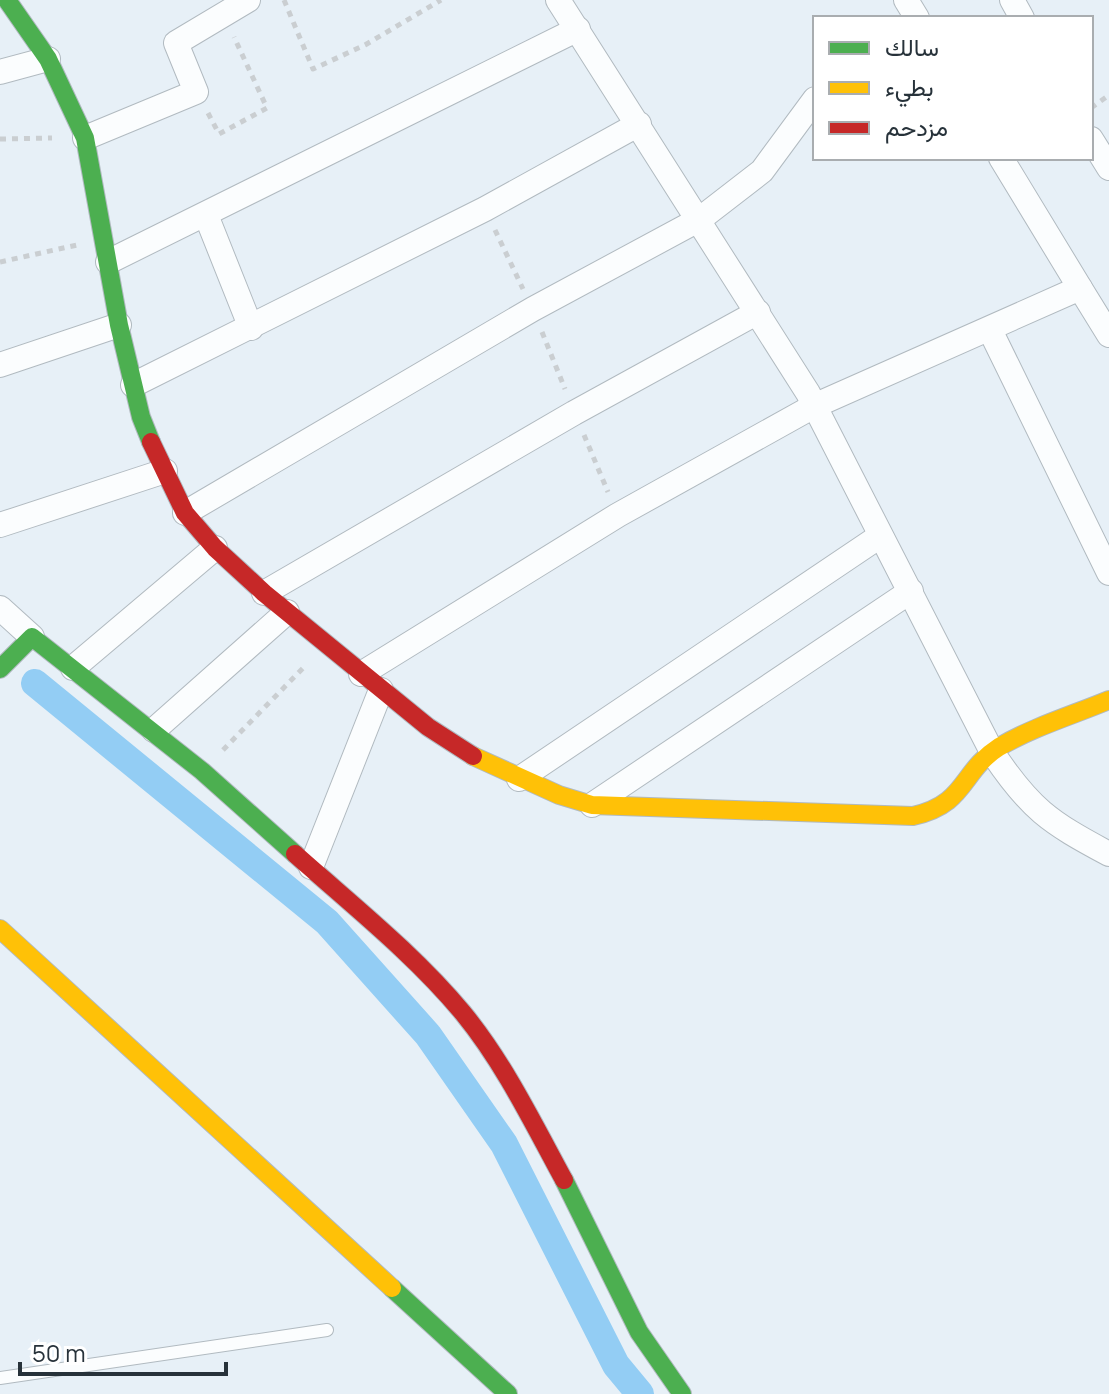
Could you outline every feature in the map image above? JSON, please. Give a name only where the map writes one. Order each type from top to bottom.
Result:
[{"type":"street","points":[[9,0],[48,59],[85,138],[119,325],[141,417],[185,513],[215,548],[264,593],[428,727],[519,779],[592,805],[913,816],[938,812],[949,804],[992,752],[1109,700]]},
{"type":"street","points":[[85,138],[196,92],[176,43],[248,0]]},
{"type":"street","points":[[558,0],[700,219],[814,406],[992,752],[1016,787],[1042,816],[1109,854]]},
{"type":"street","points":[[107,251],[206,215],[578,29]]},
{"type":"street","points":[[0,72],[48,59]]},
{"type":"street","points":[[185,513],[533,309],[700,219],[762,171],[813,102]]},
{"type":"street","points":[[133,385],[485,209],[639,124]]},
{"type":"street","points":[[1093,142],[1109,168]]},
{"type":"street","points":[[1002,160],[1109,335]]},
{"type":"street","points":[[206,215],[251,328]]},
{"type":"street","points":[[361,674],[618,515],[814,406],[1080,288]]},
{"type":"street","points":[[264,593],[574,413],[758,312]]},
{"type":"street","points":[[0,365],[119,325]]},
{"type":"street","points":[[990,330],[1109,573]]},
{"type":"street","points":[[0,525],[165,471]]},
{"type":"street","points":[[519,779],[880,536]]},
{"type":"street","points":[[73,668],[215,548]]},
{"type":"street","points":[[592,805],[911,591]]},
{"type":"street","points":[[0,608],[32,637],[154,730],[202,771],[416,963],[463,1013],[500,1064],[573,1197],[639,1332],[682,1394]]},
{"type":"street","points":[[154,730],[287,612]]},
{"type":"street","points":[[0,669],[32,637]]},
{"type":"street","points":[[311,867],[381,690]]},
{"type":"street","points":[[0,929],[508,1394]]},
{"type":"lane","points":[[0,1378],[327,1330]]},
{"type":"path","points":[[284,0],[313,69],[365,45],[441,0]]},
{"type":"path","points":[[196,92],[219,134],[267,108],[224,14]]},
{"type":"path","points":[[0,139],[85,138]]},
{"type":"path","points":[[485,209],[533,309],[618,515]]},
{"type":"path","points":[[0,261],[107,251]]},
{"type":"path","points":[[202,771],[325,645]]},
{"type":"waterway","points":[[35,683],[327,922],[428,1035],[504,1144],[616,1365],[640,1394]]},
{"type":"traffic: fast","points":[[7,0],[48,59],[85,138],[119,325],[141,417],[151,442]]},
{"type":"traffic: fast","points":[[0,669],[32,637],[202,771],[295,854]]},
{"type":"traffic: fast","points":[[564,1180],[639,1332],[682,1394]]},
{"type":"traffic: fast","points":[[392,1288],[508,1394]]},
{"type":"traffic: slow","points":[[473,756],[559,795],[592,805],[913,816],[944,804],[986,757],[999,747],[1039,727],[1109,700]]},
{"type":"traffic: slow","points":[[0,929],[392,1288]]},
{"type":"traffic: jam","points":[[151,442],[185,513],[215,548],[264,593],[428,727],[473,756]]},
{"type":"traffic: jam","points":[[295,854],[403,950],[463,1013],[505,1073],[564,1180]]}]
